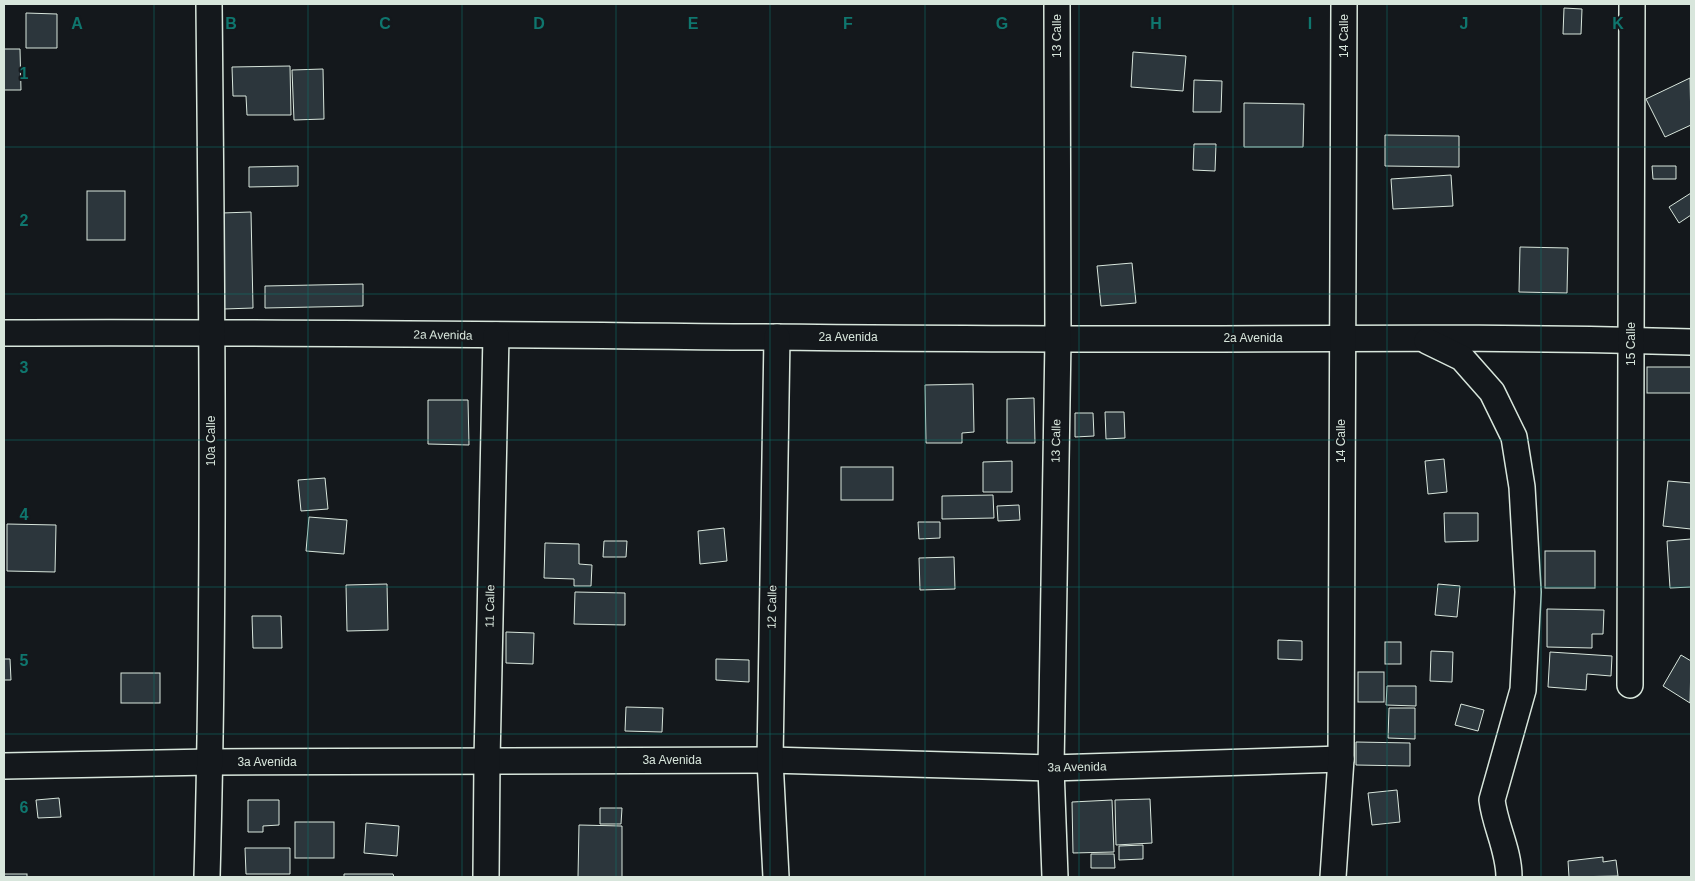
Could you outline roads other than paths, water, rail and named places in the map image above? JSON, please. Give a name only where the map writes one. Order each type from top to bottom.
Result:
[{"type":"street","name":"10a Calle","points":[[207,877],[210,762],[212,332],[209,4]]},
{"type":"street","name":"13 Calle","points":[[1055,877],[1051,768],[1058,339],[1057,4]]},
{"type":"street","name":"14 Calle","points":[[1333,877],[1340,759],[1344,4]]},
{"type":"street","name":"15 Calle","points":[[1630,685],[1632,4]]},
{"type":"street","name":"2a Avenida","points":[[4,333],[212,332],[1058,339],[1422,338],[1691,342]]},
{"type":"street","name":"11 Calle","points":[[486,877],[496,335]]},
{"type":"street","name":"12 Calle","points":[[776,877],[770,760],[777,337]]},
{"type":"street","points":[[1422,338],[1462,358],[1486,385],[1492,392],[1514,437],[1516,446],[1522,487],[1528,592],[1523,690],[1492,800],[1494,818],[1506,851],[1509,877]]},
{"type":"street","name":"3a Avenida","points":[[4,766],[210,762],[770,760],[1051,768],[1340,759]]}]
